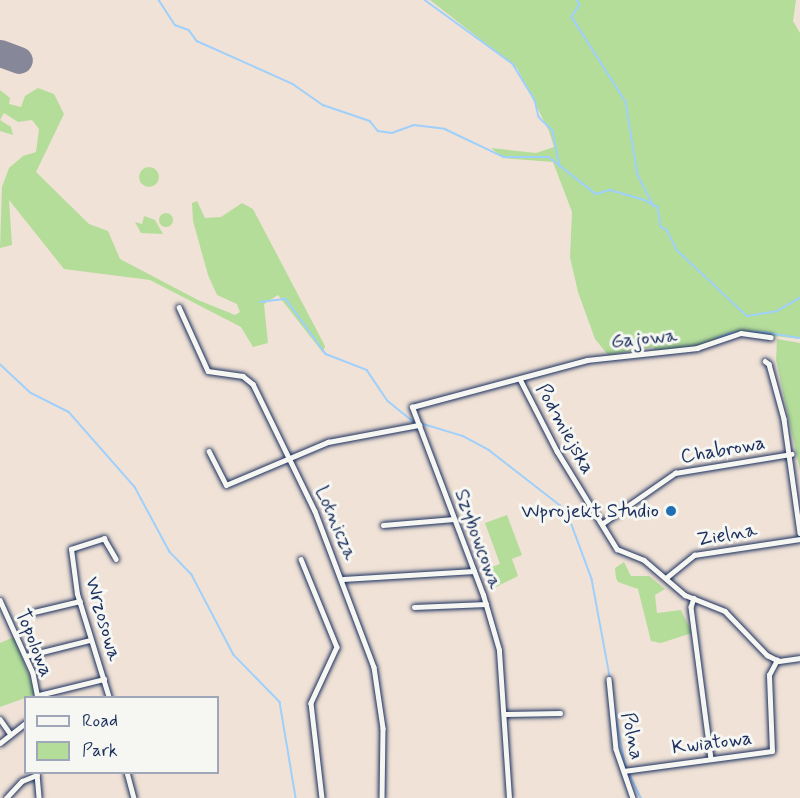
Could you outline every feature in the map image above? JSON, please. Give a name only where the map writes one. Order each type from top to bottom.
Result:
[{"type":"street","name":"Lotnicza","points":[[179,307],[208,371],[249,379],[292,459],[343,579],[378,685],[384,763],[382,798]]},
{"type":"street","name":"Gajowa","points":[[520,379],[592,359],[697,348],[741,333],[771,337]]},
{"type":"street","points":[[765,361],[779,401],[791,454],[800,533]]},
{"type":"street","name":"Szybowcowa","points":[[509,798],[506,714],[499,650],[486,604],[412,407],[520,379]]},
{"type":"street","name":"Podmiejska","points":[[520,379],[557,451],[617,549],[633,554],[667,577],[679,590],[725,611],[767,655],[777,660]]},
{"type":"street","points":[[209,451],[226,485],[328,442],[419,425]]},
{"type":"street","name":"Chabrowa","points":[[603,523],[675,473],[791,454]]},
{"type":"street","points":[[383,525],[454,519]]},
{"type":"street","name":"Wrzosowa","points":[[108,696],[80,602],[71,549],[104,537],[116,560]]},
{"type":"street","name":"Zielna","points":[[667,577],[694,555],[800,539]]},
{"type":"street","points":[[301,559],[337,647],[311,703],[322,798]]},
{"type":"street","points":[[343,579],[474,571]]},
{"type":"street","points":[[694,598],[692,607],[711,759]]},
{"type":"street","name":"Topolowa","points":[[0,600],[26,656],[39,696]]},
{"type":"street","points":[[34,612],[80,602]]},
{"type":"street","points":[[414,607],[486,604]]},
{"type":"street","points":[[26,656],[90,640]]},
{"type":"street","points":[[777,660],[800,658]]},
{"type":"street","name":"Kwiatowa","points":[[624,771],[772,751],[769,675],[777,660]]},
{"type":"street","points":[[39,696],[104,679]]},
{"type":"street","name":"Polna","points":[[609,679],[616,749],[633,798]]},
{"type":"street","points":[[506,714],[560,713]]},
{"type":"street","points":[[0,719],[9,732]]},
{"type":"street","points":[[0,743],[9,732],[24,724]]},
{"type":"street","points":[[6,798],[22,781],[37,774],[39,798]]},
{"type":"street","points":[[128,774],[134,798]]},
{"type":"green space","points":[[430,0],[796,0],[793,21],[800,33],[800,339],[740,332],[690,348],[654,352],[654,347],[608,355],[595,339],[578,292],[570,257],[572,212],[553,162],[503,158],[491,148],[536,153],[554,147],[549,131],[517,68]]},
{"type":"green space","points":[[38,88],[54,94],[64,114],[36,172],[89,224],[108,231],[120,259],[198,300],[235,315],[240,312],[237,304],[217,295],[208,275],[193,221],[192,203],[197,201],[205,218],[221,217],[242,203],[253,209],[325,346],[323,353],[278,295],[264,304],[268,343],[253,347],[241,327],[150,280],[64,269],[9,200],[12,245],[0,248],[2,187],[9,168],[23,156],[36,152],[39,129],[32,120],[18,122],[4,113],[0,120],[0,90],[10,98],[9,104],[21,107],[25,96]]},
{"type":"green space","points":[[0,120],[11,127],[13,135],[0,131]]},
{"type":"green space","points":[[145,167],[153,167],[159,173],[159,181],[153,187],[145,187],[139,181],[139,173]]},
{"type":"green space","points":[[163,213],[169,213],[173,220],[169,227],[163,227],[159,223],[159,217]]},
{"type":"green space","points":[[144,216],[155,220],[163,234],[141,233],[135,222],[142,224]]},
{"type":"green space","points":[[777,339],[800,343],[800,470],[776,360]]},
{"type":"green space","points":[[507,515],[522,555],[512,559],[518,576],[496,587],[489,568],[500,564],[485,523]]},
{"type":"green space","points":[[624,562],[631,576],[649,576],[665,589],[655,595],[657,613],[681,610],[692,633],[661,643],[651,641],[638,589],[618,582],[616,578],[615,568]]},
{"type":"green space","points":[[14,637],[36,694],[24,696],[24,698],[0,707],[0,643]]},
{"type":"waterway","points":[[159,0],[175,25],[189,30],[197,41],[293,84],[323,105],[370,121],[378,131],[392,133],[414,125],[445,129],[504,157],[549,157],[596,194],[610,190],[644,200],[658,207],[661,227],[667,230],[677,250],[747,316],[778,311]]},
{"type":"waterway","points":[[425,0],[513,64],[535,100],[539,117],[553,131],[560,166]]},
{"type":"waterway","points":[[577,0],[580,5],[572,17],[626,102],[638,175],[654,206]]},
{"type":"waterway","points":[[779,310],[800,298]]},
{"type":"waterway","points":[[260,302],[286,299],[326,354],[367,370],[388,401],[414,422]]},
{"type":"waterway","points":[[730,333],[759,332]]},
{"type":"waterway","points":[[762,332],[800,338]]},
{"type":"waterway","points":[[718,338],[729,334]]},
{"type":"waterway","points":[[0,364],[31,393],[69,412],[135,487],[170,552],[192,575],[234,655],[280,702],[296,798]]},
{"type":"waterway","points":[[420,423],[463,436],[489,450],[560,505],[572,525],[592,579],[610,676]]},
{"type":"waterway","points":[[614,706],[626,768]]},
{"type":"waterway","points":[[629,773],[641,798]]},
{"type":"runway","points":[[0,53],[19,60]]},
{"type":"place","name":"Wprojekt Studio","points":[[671,511]]}]
